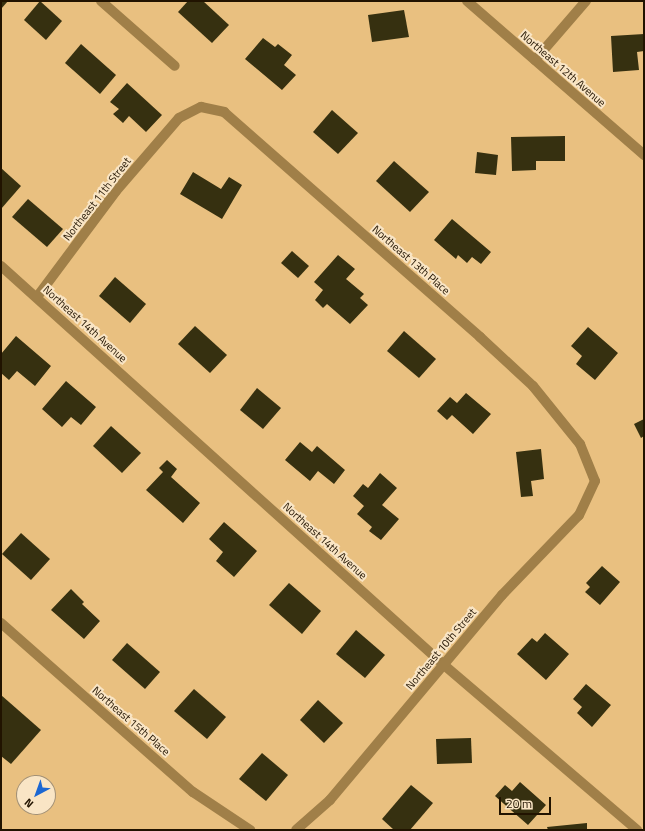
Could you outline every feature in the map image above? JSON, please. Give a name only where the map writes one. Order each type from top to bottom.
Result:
[{"type":"street","points":[[101,1],[175,66]]},
{"type":"street","name":"Northeast 12th Avenue","points":[[467,1],[644,155]]},
{"type":"street","points":[[535,60],[586,1]]},
{"type":"street","name":"Northeast 13th Place","points":[[179,118],[201,107],[224,112],[533,386],[580,444],[594,478]]},
{"type":"street","name":"Northeast 11th Street","points":[[37,297],[116,191],[179,118]]},
{"type":"street","name":"Northeast 14th Avenue","points":[[1,266],[444,664],[637,830]]},
{"type":"street","name":"Northeast 10th Street","points":[[296,830],[335,794],[502,594],[579,515],[594,478]]},
{"type":"street","name":"Northeast 15th Place","points":[[1,623],[193,792],[250,830]]},
{"type":"building","points":[[1,1],[8,1],[1,9]]},
{"type":"building","points":[[40,1],[62,21],[46,40],[24,20]]},
{"type":"building","points":[[188,1],[203,1],[229,25],[212,43],[178,12]]},
{"type":"building","points":[[404,10],[409,37],[372,42],[368,15]]},
{"type":"building","points":[[644,34],[644,51],[637,52],[639,70],[613,72],[611,36]]},
{"type":"building","points":[[263,38],[275,47],[278,44],[292,55],[284,65],[296,75],[282,90],[245,59]]},
{"type":"building","points":[[81,44],[116,75],[100,94],[65,63]]},
{"type":"building","points":[[127,83],[162,115],[146,132],[129,116],[123,123],[113,114],[119,109],[110,102]]},
{"type":"building","points":[[332,110],[358,133],[338,154],[313,132]]},
{"type":"building","points":[[565,136],[565,161],[536,161],[536,170],[512,171],[511,137]]},
{"type":"building","points":[[477,152],[498,155],[496,175],[475,173]]},
{"type":"building","points":[[394,161],[429,192],[410,212],[376,181]]},
{"type":"building","points":[[1,168],[21,186],[1,209]]},
{"type":"building","points":[[193,172],[221,189],[229,177],[242,185],[222,219],[180,194]]},
{"type":"building","points":[[28,199],[63,229],[47,247],[12,217]]},
{"type":"building","points":[[452,219],[491,252],[481,264],[472,257],[467,263],[458,255],[456,259],[434,240]]},
{"type":"building","points":[[292,251],[309,266],[298,278],[281,263]]},
{"type":"building","points":[[338,255],[355,269],[346,279],[364,294],[360,298],[368,305],[350,324],[327,304],[323,308],[315,300],[323,290],[314,282]]},
{"type":"building","points":[[115,277],[146,304],[130,323],[99,296]]},
{"type":"building","points":[[195,326],[227,355],[210,373],[178,344]]},
{"type":"building","points":[[588,327],[618,353],[595,380],[576,364],[582,356],[571,346]]},
{"type":"building","points":[[404,331],[436,359],[419,378],[387,351]]},
{"type":"building","points":[[16,336],[51,366],[35,386],[17,371],[9,380],[1,373],[1,354]]},
{"type":"building","points":[[66,381],[96,407],[81,425],[71,417],[62,427],[42,409]]},
{"type":"building","points":[[257,388],[281,408],[263,429],[240,410]]},
{"type":"building","points":[[466,393],[491,414],[473,434],[452,415],[447,420],[437,411],[450,397],[457,403]]},
{"type":"building","points":[[644,419],[644,436],[641,438],[634,424]]},
{"type":"building","points":[[111,426],[141,453],[122,473],[93,446]]},
{"type":"building","points":[[300,442],[312,452],[317,446],[345,470],[334,484],[318,471],[310,481],[285,460]]},
{"type":"building","points":[[541,449],[544,479],[531,481],[533,496],[521,497],[516,452]]},
{"type":"building","points":[[167,460],[177,469],[171,477],[200,503],[183,523],[146,490],[163,472],[159,468]]},
{"type":"building","points":[[380,473],[397,488],[382,505],[399,519],[381,540],[369,531],[372,527],[357,514],[364,506],[353,496],[363,484],[368,488]]},
{"type":"building","points":[[224,522],[257,551],[234,577],[216,561],[223,552],[209,539]]},
{"type":"building","points":[[21,533],[50,559],[31,580],[2,554]]},
{"type":"building","points":[[602,566],[620,582],[600,605],[585,592],[590,587],[586,583]]},
{"type":"building","points":[[289,583],[321,611],[302,634],[269,605]]},
{"type":"building","points":[[71,589],[84,602],[82,604],[100,621],[84,639],[51,610]]},
{"type":"building","points":[[356,630],[385,655],[365,678],[336,654]]},
{"type":"building","points":[[545,633],[569,654],[546,680],[517,654],[532,638],[537,642]]},
{"type":"building","points":[[127,643],[160,672],[145,689],[112,660]]},
{"type":"building","points":[[586,684],[611,705],[592,727],[577,713],[582,707],[573,699]]},
{"type":"building","points":[[194,689],[226,717],[207,739],[174,711]]},
{"type":"building","points":[[1,695],[41,730],[11,764],[1,756]]},
{"type":"building","points":[[318,700],[343,723],[324,743],[300,720]]},
{"type":"building","points":[[471,738],[472,763],[437,764],[436,739]]},
{"type":"building","points":[[262,753],[288,775],[266,801],[239,779]]},
{"type":"building","points":[[520,782],[546,805],[528,825],[495,796],[505,785],[512,791]]},
{"type":"building","points":[[411,785],[433,803],[410,830],[394,830],[382,819]]},
{"type":"building","points":[[587,823],[587,830],[548,830],[547,827]]}]
